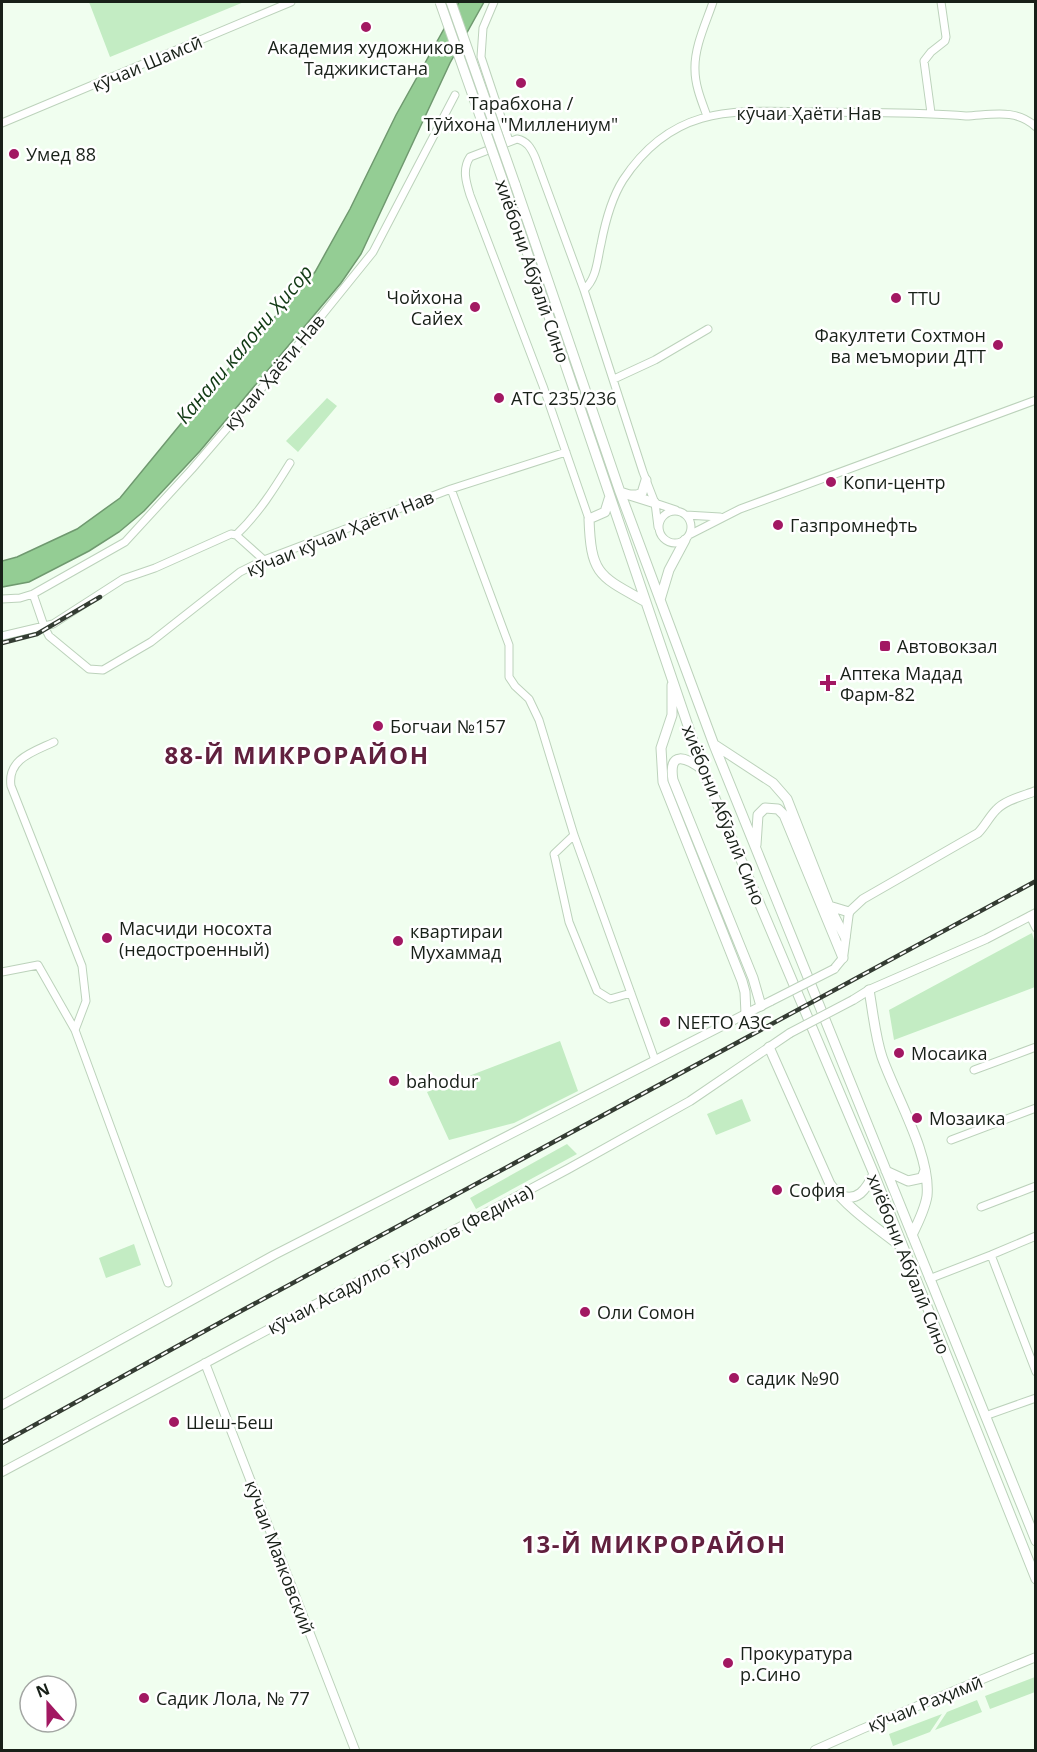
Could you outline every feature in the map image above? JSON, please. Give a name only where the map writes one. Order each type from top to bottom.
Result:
[{"type":"main road","name":"хиёбони Абӯалӣ Сино","points":[[440,2],[510,186],[714,745],[1035,1541]]},
{"type":"main road","name":"хиёбони Абӯалӣ Сино","points":[[451,2],[607,489],[703,770],[874,1174],[1035,1579]]},
{"type":"main road","points":[[620,492],[640,494],[644,490],[646,480]]},
{"type":"main road","points":[[607,489],[609,501],[607,508],[599,516],[589,519],[590,551],[595,565],[603,576],[646,602]]},
{"type":"main road","points":[[620,492],[655,503]]},
{"type":"main road","points":[[660,600],[669,570],[687,537]]},
{"type":"main road","points":[[672,676],[672,715],[662,748],[663,782],[742,981],[746,1014]]},
{"type":"main road","points":[[714,745],[773,783],[787,799],[829,906],[844,937]]},
{"type":"main road","points":[[703,770],[685,758],[674,762],[671,769],[676,787],[753,978],[761,1006]]},
{"type":"main road","points":[[756,848],[758,815],[765,808],[778,808],[784,815],[843,958]]},
{"type":"main road","points":[[829,906],[849,912]]},
{"type":"main road","points":[[869,990],[882,1056],[925,1170],[927,1197],[921,1217],[912,1234]]},
{"type":"main road","points":[[769,1047],[837,1194],[902,1247]]},
{"type":"main road","points":[[886,1171],[908,1181],[922,1178],[925,1170]]},
{"type":"main road","points":[[837,1194],[854,1198],[862,1194],[874,1174]]},
{"type":"street","name":"кӯчаи Шамсӣ","points":[[2,123],[291,2]]},
{"type":"street","points":[[494,2],[483,28],[482,57],[509,141]]},
{"type":"street","points":[[707,116],[694,70],[701,37],[713,2]]},
{"type":"street","points":[[931,113],[924,66],[926,57],[945,41],[941,2]]},
{"type":"street","name":"кӯчаи Ҳаёти Нав","points":[[33,594],[125,542],[192,469],[285,361],[373,252],[455,95]]},
{"type":"street","name":"кӯчаи Ҳаёти Нав","points":[[584,290],[595,273],[610,207],[629,171],[661,137],[684,124],[707,116],[747,110],[931,113],[966,116],[1017,115],[1028,120],[1035,127]]},
{"type":"street","points":[[589,519],[466,181],[466,165],[470,157],[509,141],[523,141],[532,151],[584,290],[655,503],[658,527],[662,537],[670,543],[680,542],[723,517],[793,488],[1035,400]]},
{"type":"street","points":[[614,380],[655,360],[708,328]]},
{"type":"street","name":"кӯчаи кӯчаи Ҳаёти Нав","points":[[33,594],[49,636],[89,669],[103,670],[151,642],[240,572],[264,560],[451,489],[566,452]]},
{"type":"street","points":[[236,535],[259,511],[290,463]]},
{"type":"street","points":[[451,489],[508,645],[508,677],[533,704],[574,835],[655,1060]]},
{"type":"street","points":[[655,503],[686,515],[723,517]]},
{"type":"street","points":[[658,527],[666,513],[676,511]]},
{"type":"street","points":[[686,515],[691,528],[687,537]]},
{"type":"street","points":[[2,636],[53,624],[123,579],[155,568],[224,536],[236,535],[264,560]]},
{"type":"street","points":[[2,599],[20,598],[33,594]]},
{"type":"street","points":[[54,742],[20,758],[12,769],[10,779],[82,966],[86,1001],[75,1030]]},
{"type":"street","points":[[2,1406],[274,1255],[834,969],[843,958],[849,912],[863,898],[978,833],[1002,804],[1035,791]]},
{"type":"street","points":[[574,835],[554,854],[568,922],[597,991],[610,999],[631,993]]},
{"type":"street","points":[[869,990],[987,939],[1033,915],[1035,928]]},
{"type":"street","points":[[2,972],[38,965],[75,1030],[168,1283]]},
{"type":"street","name":"кӯчаи Асадулло Ғуломов (Федина)","points":[[2,1472],[690,1101],[790,1033],[869,990]]},
{"type":"street","points":[[974,1070],[1035,1047]]},
{"type":"street","points":[[951,1140],[1035,1108]]},
{"type":"street","points":[[981,1207],[1035,1186]]},
{"type":"street","points":[[929,1279],[991,1256],[1035,1236]]},
{"type":"street","points":[[991,1256],[1035,1372]]},
{"type":"street","name":"кӯчаи Маяковский","points":[[205,1363],[355,1750]]},
{"type":"street","points":[[985,1416],[1035,1398]]},
{"type":"street","name":"кӯчаи Раҳимӣ","points":[[815,1750],[918,1702],[1035,1657]]},
{"type":"shaded area","points":[[89,2],[244,2],[110,57]]},
{"type":"shaded area","points":[[459,2],[484,2],[450,63],[361,254],[341,283],[200,451],[144,511],[119,532],[89,551],[29,582],[2,587],[2,561],[17,557],[77,529],[120,498],[202,398],[315,272],[350,209],[396,115]]},
{"type":"shaded area","points":[[327,398],[337,406],[298,452],[286,441]]},
{"type":"shaded area","points":[[1032,933],[1035,943],[1035,987],[894,1040],[889,1010]]},
{"type":"shaded area","points":[[560,1041],[578,1091],[514,1123],[449,1140],[427,1092]]},
{"type":"shaded area","points":[[742,1099],[751,1121],[716,1135],[707,1114]]},
{"type":"shaded area","points":[[567,1144],[577,1154],[476,1209],[470,1198]]},
{"type":"shaded area","points":[[134,1244],[141,1265],[106,1278],[99,1258]]},
{"type":"shaded area","points":[[1035,1677],[1035,1692],[990,1709],[985,1696]]},
{"type":"shaded area","points":[[977,1700],[982,1712],[935,1730],[947,1712]]},
{"type":"shaded area","points":[[942,1714],[930,1732],[893,1746],[889,1734]]},
{"type":"railway","points":[[2,643],[37,634],[100,597]]},
{"type":"railway","points":[[2,1443],[241,1311],[1036,881]]},
{"type":"place","name":"Академия художников Таджикистана","points":[[366,27]]},
{"type":"place","name":"Тарабхона / Тӯйхона \"Миллениум\"","points":[[521,83]]},
{"type":"place","name":"Умед 88","points":[[14,154]]},
{"type":"place","name":"TTU","points":[[896,298]]},
{"type":"place","name":"Чойхона Сайех","points":[[475,307]]},
{"type":"place","name":"Факултети Сохтмон ва меъмории ДТТ","points":[[998,345]]},
{"type":"place","name":"АТС 235/236","points":[[499,398]]},
{"type":"place","name":"Копи-центр","points":[[831,482]]},
{"type":"place","name":"Газпромнефть","points":[[778,525]]},
{"type":"place","name":"Автовокзал","points":[[885,646]]},
{"type":"place","name":"Аптека Мадад Фарм-82","points":[[828,683]]},
{"type":"place","name":"Богчаи №157","points":[[378,726]]},
{"type":"place","name":"Масчиди носохта (недостроенный)","points":[[107,938]]},
{"type":"place","name":"квартираи Мухаммад","points":[[398,941]]},
{"type":"place","name":"NEFTO АЗС","points":[[665,1022]]},
{"type":"place","name":"Мосаика","points":[[899,1053]]},
{"type":"place","name":"bahodur","points":[[394,1081]]},
{"type":"place","name":"Мозаика","points":[[917,1118]]},
{"type":"place","name":"София","points":[[777,1190]]},
{"type":"place","name":"Оли Сомон","points":[[585,1312]]},
{"type":"place","name":"садик №90","points":[[734,1378]]},
{"type":"place","name":"Шеш-Беш","points":[[174,1422]]},
{"type":"place","name":"Прокуратура р.Сино","points":[[728,1663]]},
{"type":"place","name":"Садик Лола, № 77","points":[[144,1698]]},
{"type":"district","name":"88-Й МИКРОРАЙОН","points":[[297,754]]},
{"type":"district","name":"13-Й МИКРОРАЙОН","points":[[654,1543]]},
{"type":"water label","name":"Канали калони Ҳисор","points":[[244,344]]}]
